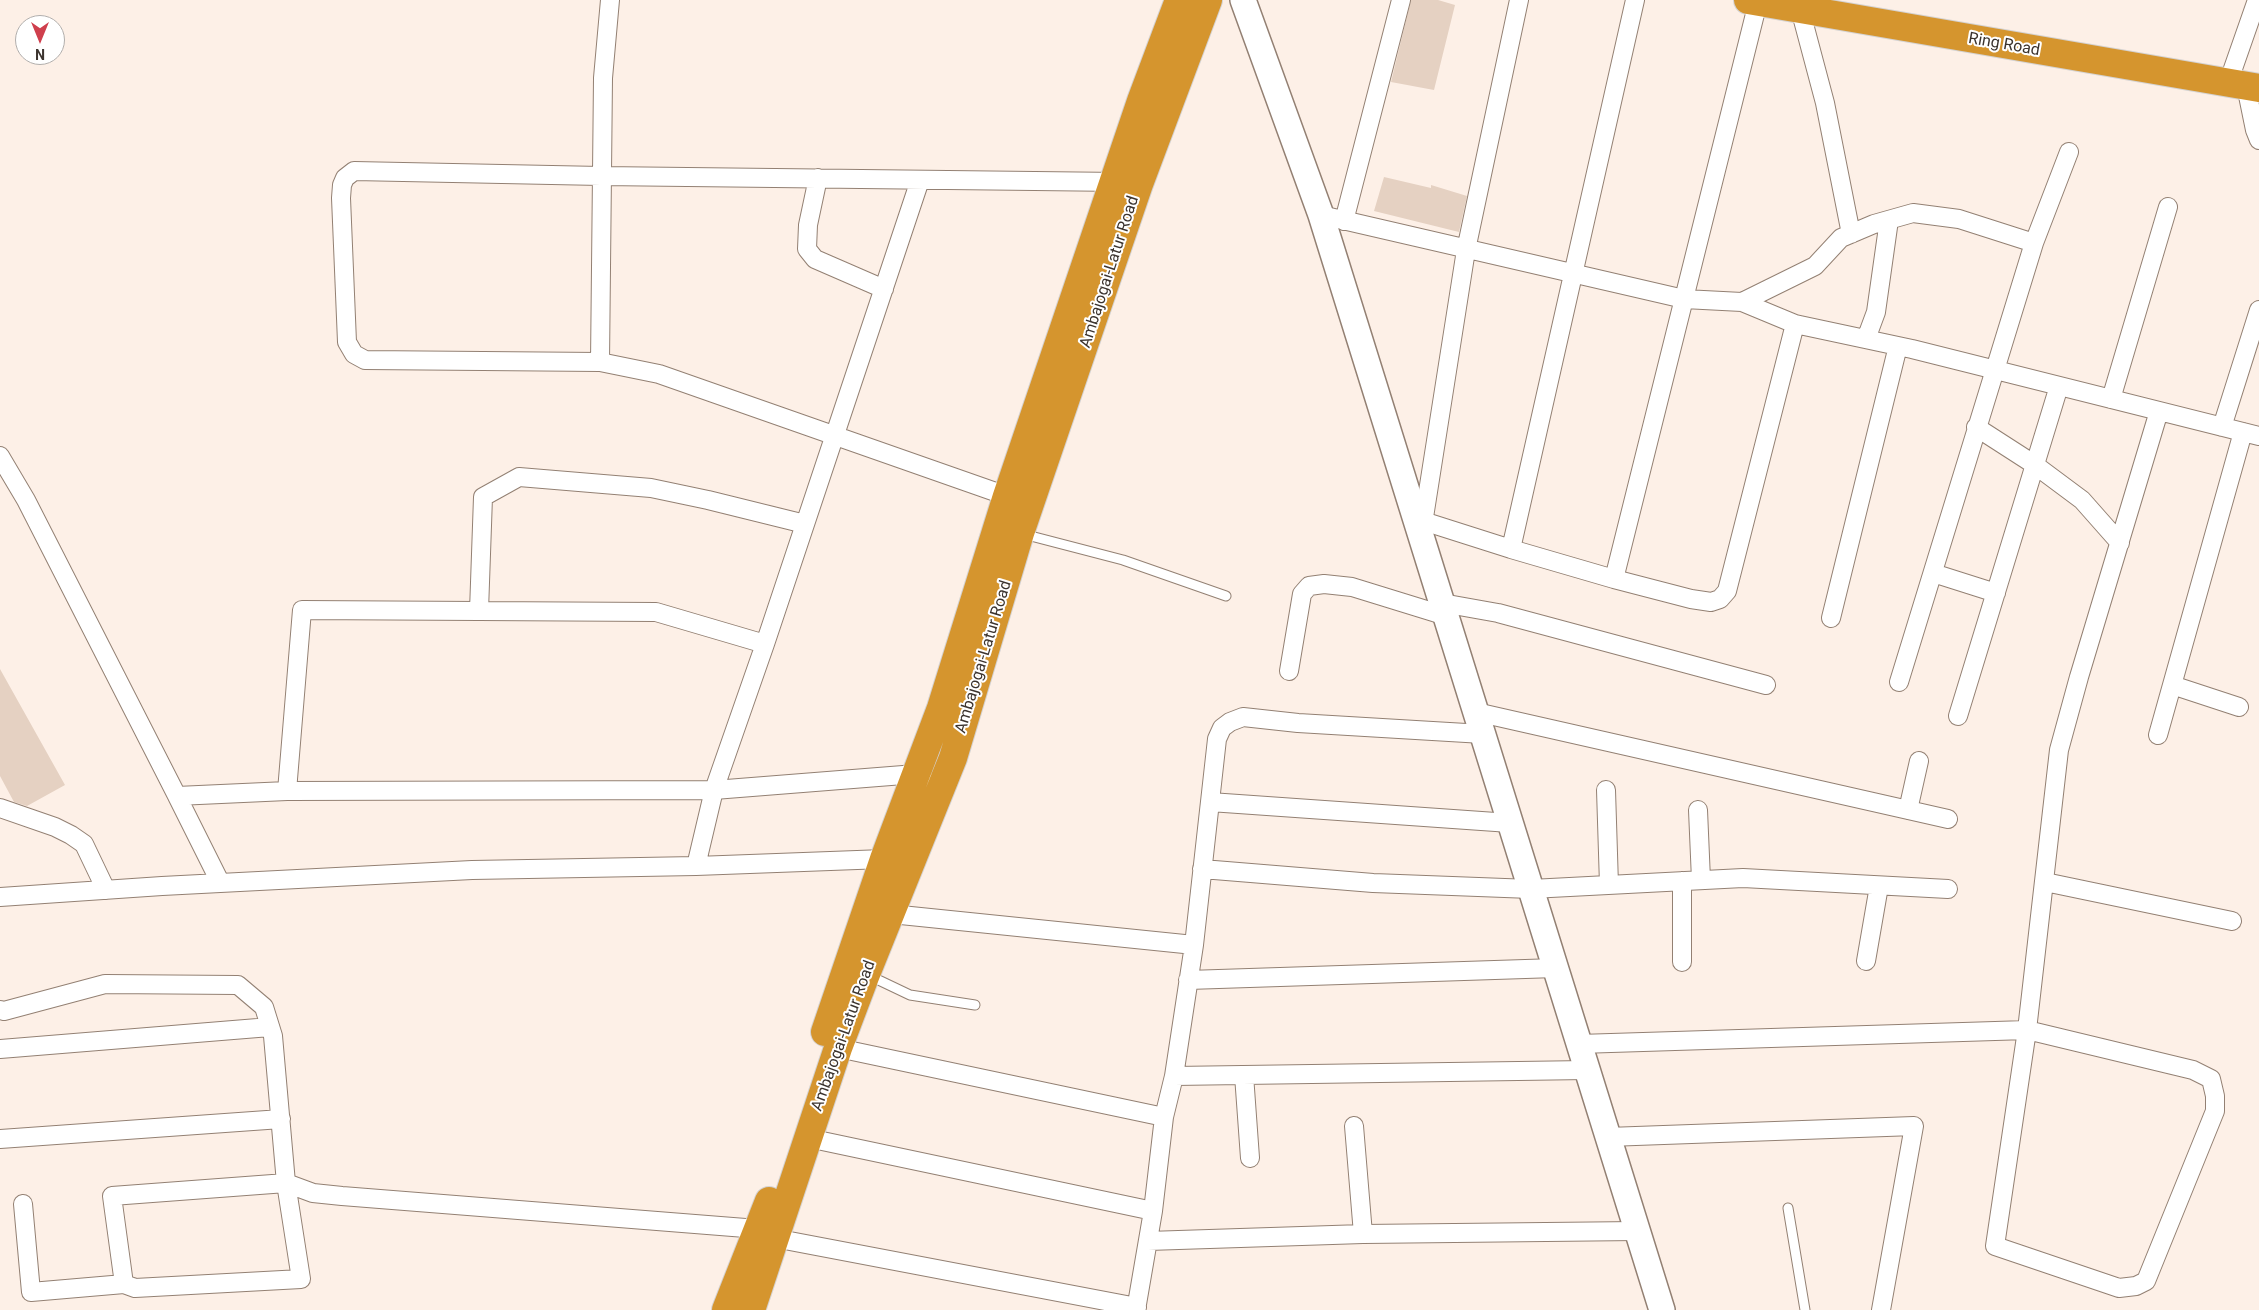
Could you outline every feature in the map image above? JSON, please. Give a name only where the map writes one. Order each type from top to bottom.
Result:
[{"type":"highway","points":[[726,1310],[766,1234],[773,1189],[884,859],[941,708],[1007,496],[1126,183],[1179,0]]},
{"type":"highway","name":"Ambajogai-Latur Road","points":[[751,1310],[766,1234],[808,1138],[838,1048],[866,974],[953,758],[1126,183],[1208,0]]},
{"type":"highway","name":"Ring Road","points":[[1762,1],[2244,86]]},
{"type":"main road","points":[[1243,0],[1333,218],[1444,609],[1662,1310]]},
{"type":"street","points":[[600,362],[603,78],[610,0]]},
{"type":"street","points":[[1401,0],[1333,218],[1684,299],[1742,302],[1795,324],[1898,346],[2251,434],[2158,735]]},
{"type":"street","points":[[1519,0],[1466,250],[1422,528],[1511,549],[1690,599],[1711,602],[1720,599],[1727,591],[1795,324]]},
{"type":"street","points":[[1511,549],[1572,274],[1636,0]]},
{"type":"street","points":[[2257,0],[2244,86],[2254,130],[2259,140]]},
{"type":"street","points":[[1614,578],[1684,299],[1762,1]]},
{"type":"street","points":[[1800,9],[1825,103],[1851,234]]},
{"type":"street","points":[[1899,682],[1993,370],[2034,243],[2069,152]]},
{"type":"street","points":[[1007,496],[834,437],[659,374],[600,362],[365,360],[354,354],[347,342],[340,198],[342,185],[345,178],[354,171],[1126,183]]},
{"type":"street","points":[[818,178],[808,225],[807,249],[815,259],[884,289]]},
{"type":"street","points":[[696,866],[714,790],[765,644],[920,180]]},
{"type":"street","points":[[2111,399],[2168,207]]},
{"type":"street","points":[[1742,302],[1816,266],[1841,238],[1913,213],[1959,218],[2034,243]]},
{"type":"street","points":[[1866,339],[1876,312],[1889,220]]},
{"type":"street","points":[[2222,427],[2259,310]]},
{"type":"street","points":[[1831,618],[1898,346]]},
{"type":"street","points":[[1958,716],[2059,386]]},
{"type":"street","points":[[1579,1044],[2027,1030],[2193,1070],[2211,1079],[2215,1096],[2215,1111],[2155,1263],[2146,1281],[2136,1286],[2119,1288],[1995,1246],[2027,1030],[2059,750],[2159,411]]},
{"type":"street","points":[[1976,427],[2035,465],[2082,500],[2120,543]]},
{"type":"street","points":[[0,456],[26,500],[220,882]]},
{"type":"street","points":[[479,611],[483,497],[519,477],[651,488],[805,524]]},
{"type":"street","points":[[1933,574],[1996,593]]},
{"type":"street","points":[[1289,671],[1302,594],[1309,586],[1324,584],[1352,587],[1444,609],[1508,616],[1766,685]]},
{"type":"street","points":[[287,791],[302,610],[656,612],[765,644]]},
{"type":"street","points":[[2172,685],[2239,707]]},
{"type":"street","points":[[124,1284],[112,1196],[286,1183],[313,1193],[766,1234],[1136,1308],[1154,1211],[1164,1117],[1174,1076],[1194,945],[1217,739],[1222,728],[1230,722],[1243,717],[1298,723],[1479,723],[1948,818]]},
{"type":"street","points":[[1908,810],[1919,761]]},
{"type":"street","points":[[177,796],[287,791],[714,790],[916,774],[942,785]]},
{"type":"street","points":[[1606,790],[1609,885]]},
{"type":"street","points":[[1210,802],[1510,823]]},
{"type":"street","points":[[0,808],[55,827],[71,834],[84,844],[106,890]]},
{"type":"street","points":[[1698,810],[1701,880]]},
{"type":"street","points":[[0,897],[220,882],[472,870],[696,866],[884,859]]},
{"type":"street","points":[[1202,869],[1374,883],[1531,889],[1743,878],[1948,889]]},
{"type":"street","points":[[1682,881],[1682,962]]},
{"type":"street","points":[[2045,882],[2232,921]]},
{"type":"street","points":[[1866,961],[1879,886]]},
{"type":"street","points":[[891,914],[1194,945]]},
{"type":"street","points":[[1188,980],[1556,968]]},
{"type":"street","points":[[0,1010],[4,1011],[105,984],[238,985],[264,1007],[270,1027],[286,1183],[301,1279],[135,1288],[124,1284],[31,1292],[23,1204]]},
{"type":"street","points":[[0,1049],[270,1027]]},
{"type":"street","points":[[838,1048],[1164,1117]]},
{"type":"street","points":[[1174,1076],[1587,1070]]},
{"type":"street","points":[[1244,1075],[1250,1158]]},
{"type":"street","points":[[0,1139],[280,1120]]},
{"type":"street","points":[[1354,1126],[1363,1234]]},
{"type":"street","points":[[1608,1137],[1914,1126],[1881,1310]]},
{"type":"street","points":[[808,1138],[1154,1211]]},
{"type":"street","points":[[1148,1241],[1363,1234],[1637,1231]]},
{"type":"lane","points":[[1020,533],[1123,560],[1226,596]]},
{"type":"lane","points":[[866,974],[910,995],[975,1005]]},
{"type":"lane","points":[[1788,1208],[1805,1310]]},
{"type":"building","points":[[1411,0],[1438,0],[1455,5],[1434,90],[1391,82]]},
{"type":"building","points":[[1384,177],[1431,188],[1431,185],[1467,196],[1459,232],[1374,211]]},
{"type":"building","points":[[0,669],[65,785],[27,806],[14,802],[0,776]]}]
